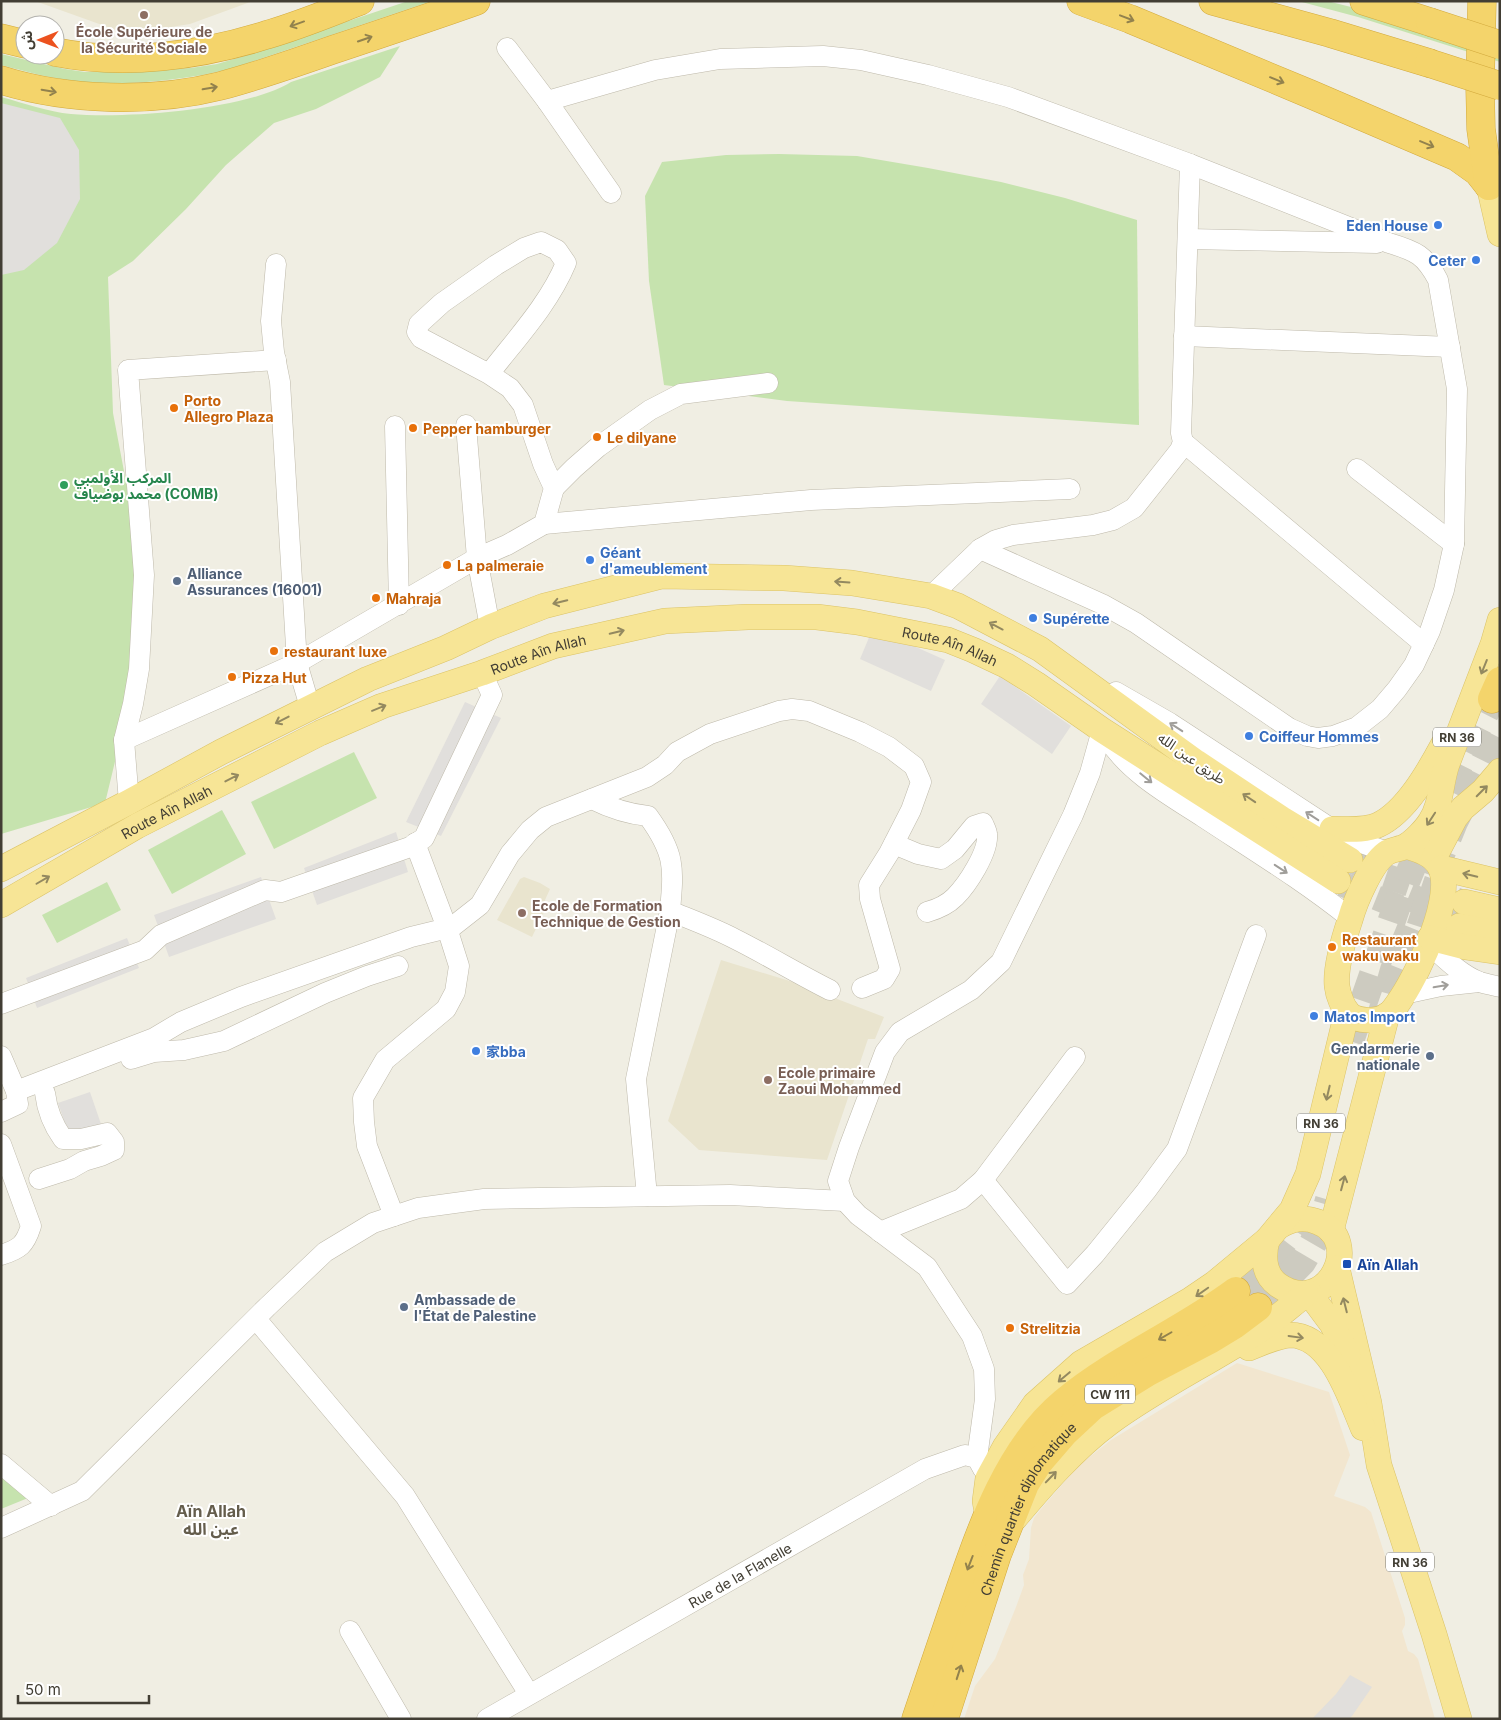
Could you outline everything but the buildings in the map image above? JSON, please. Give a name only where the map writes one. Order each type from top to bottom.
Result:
[{"type":"highway","points":[[65,54],[130,58],[192,53],[267,35],[360,1]]},
{"type":"highway","points":[[1,80],[49,92],[91,96],[134,96],[194,90],[218,86],[266,72],[476,1]]},
{"type":"highway","points":[[1082,1],[1283,82],[1457,156],[1478,172],[1494,179]]},
{"type":"highway","points":[[1213,1],[1330,33],[1500,72]]},
{"type":"highway","points":[[1258,1],[1429,56],[1500,86]]},
{"type":"highway","points":[[1364,1],[1424,10],[1500,30],[1495,98],[1494,179]]},
{"type":"highway","points":[[1482,1],[1481,128],[1494,179]]},
{"type":"highway","points":[[1424,10],[1500,46]]},
{"type":"highway","points":[[1,38],[15,42]]},
{"type":"highway","points":[[998,1522],[1001,1486],[1012,1466],[1044,1423],[1062,1403],[1098,1376],[1214,1308],[1235,1279]]},
{"type":"highway","name":"Chemin quartier diplomatique","points":[[944,1719],[997,1555],[998,1522],[1039,1462],[1064,1433],[1093,1406],[1148,1372],[1212,1339],[1258,1307]]},
{"type":"highway","name":"CW 111","points":[[916,1719],[968,1568],[998,1522]]},
{"type":"main road","points":[[1494,179],[1500,234]]},
{"type":"main road","name":"Route Aîn Allah","points":[[1,869],[221,752],[368,680],[446,648],[490,627],[544,606],[662,576],[784,578],[842,582],[931,596],[958,606],[1040,649]]},
{"type":"main road","name":"Route Aîn Allah","points":[[1,905],[137,826],[320,733],[382,706],[482,673],[553,646],[665,621],[748,617],[817,617],[856,622],[948,640],[1007,666],[1102,730]]},
{"type":"main road","name":"RN 36","points":[[1396,849],[1429,823],[1435,813],[1441,799],[1444,773],[1487,694],[1493,644],[1500,620]]},
{"type":"main road","name":"طريق عين الله","points":[[1040,649],[1196,762],[1282,819],[1344,871],[1102,730]]},
{"type":"main road","points":[[1332,829],[1355,830],[1377,826],[1394,815],[1409,799],[1433,764],[1487,694]]},
{"type":"main road","points":[[1337,987],[1347,1012],[1351,1016],[1364,1020],[1376,1020],[1387,1015],[1396,1007],[1429,941],[1442,906],[1445,884],[1437,863],[1454,818],[1500,771]]},
{"type":"main road","points":[[1235,1279],[1252,1246],[1271,1219],[1291,1176],[1337,987],[1340,957],[1350,918],[1369,874],[1396,849],[1423,851],[1437,863],[1500,882]]},
{"type":"main road","points":[[1464,902],[1500,910]]},
{"type":"main road","points":[[1459,926],[1500,934]]},
{"type":"main road","points":[[1429,941],[1500,952]]},
{"type":"main road","name":"RN 36","points":[[1272,1233],[1292,1210],[1308,1174],[1347,1012]]},
{"type":"main road","name":"RN 36","points":[[1331,1231],[1387,1015]]},
{"type":"main road","points":[[1299,1218],[1311,1219],[1331,1231],[1336,1239],[1338,1249],[1337,1268],[1330,1280],[1321,1288],[1308,1293],[1264,1327],[1148,1397],[1108,1424],[1049,1480],[998,1522],[985,1501],[983,1468],[1005,1447],[1035,1404],[1081,1363],[1190,1300],[1235,1279],[1272,1233],[1288,1221],[1299,1218]]},
{"type":"main road","points":[[1272,1233],[1264,1255],[1267,1271],[1276,1284],[1290,1292],[1308,1293]]},
{"type":"main road","name":"RN 36","points":[[1337,1268],[1369,1403],[1379,1465],[1434,1634],[1459,1719]]},
{"type":"main road","name":"RN 36","points":[[1308,1293],[1324,1312],[1344,1345],[1369,1403]]},
{"type":"main road","points":[[1200,1366],[1280,1337],[1290,1335],[1308,1340],[1330,1358],[1339,1372],[1379,1465]]},
{"type":"street","points":[[507,48],[611,192]]},
{"type":"street","points":[[547,101],[655,70],[720,59],[823,56],[861,60],[926,82],[1008,97],[1190,164],[1389,243],[1412,250],[1429,264],[1438,280],[1457,389],[1454,544],[1444,590],[1414,665],[1398,689],[1380,709],[1358,727],[1333,736],[1318,738],[1307,736],[1289,728],[1136,623],[1102,604],[980,549]]},
{"type":"street","points":[[931,596],[980,549],[996,540],[1013,535],[1093,525],[1113,520],[1134,508],[1180,450],[1183,442],[1184,336],[1190,164]]},
{"type":"street","points":[[1188,239],[1389,243]]},
{"type":"street","points":[[489,374],[547,299],[566,263],[557,250],[541,242],[524,248],[496,265],[442,303],[419,324],[417,332],[421,338],[489,374],[510,388],[522,405],[543,464],[554,488]]},
{"type":"street","points":[[276,264],[272,321],[282,408],[297,663],[310,707]]},
{"type":"street","points":[[1184,336],[1450,347]]},
{"type":"street","points":[[129,802],[124,740],[139,669],[144,575],[128,370],[276,360]]},
{"type":"street","points":[[544,524],[554,488],[598,447],[650,410],[681,394],[768,383]]},
{"type":"street","points":[[466,425],[477,558],[490,627]]},
{"type":"street","points":[[395,426],[400,605]]},
{"type":"street","points":[[1183,442],[1424,644]]},
{"type":"street","points":[[1357,469],[1454,544]]},
{"type":"street","points":[[124,740],[297,663],[400,605],[477,558],[507,545],[544,524],[811,500],[1070,490]]},
{"type":"street","points":[[1040,649],[1170,723],[1332,829],[1360,842],[1396,849]]},
{"type":"street","points":[[1,1004],[145,950],[162,936],[265,890],[281,892],[415,844],[424,838],[492,695],[482,673]]},
{"type":"street","points":[[12,1103],[154,1038],[181,1022],[242,997],[411,937],[452,927],[480,905],[510,854],[530,830],[546,817],[647,777],[665,765],[677,752],[710,734],[779,711],[792,709],[809,711],[882,743],[914,766],[920,782],[911,810],[894,844],[869,885],[870,899],[890,968],[884,979],[862,988]]},
{"type":"street","points":[[1102,730],[1115,751],[1149,781],[1323,896],[1350,918]]},
{"type":"street","points":[[983,1468],[984,1368],[972,1336],[927,1267],[858,1215],[846,1201],[838,1182],[849,1147],[885,1052],[900,1032],[972,990],[1001,962],[1073,815],[1090,773],[1102,730]]},
{"type":"street","points":[[623,788],[661,834],[668,849],[672,866],[670,911],[636,1079],[647,1196]]},
{"type":"street","points":[[592,799],[610,808],[633,815],[648,816]]},
{"type":"street","points":[[894,844],[918,854],[941,859],[955,849],[974,826],[983,823],[987,835],[984,851],[968,880],[954,898],[940,908],[927,912]]},
{"type":"street","points":[[394,1216],[366,1146],[363,1098],[385,1060],[446,1009],[455,992],[459,966],[448,928],[415,844]]},
{"type":"street","points":[[670,911],[734,938],[830,990]]},
{"type":"street","points":[[983,1180],[1068,1284],[1129,1212],[1176,1149],[1256,935]]},
{"type":"street","points":[[1429,941],[1452,964],[1479,982]]},
{"type":"street","points":[[12,1103],[45,1093],[120,1063],[154,1052],[184,1050],[224,1041],[325,993],[398,966]]},
{"type":"street","points":[[1404,994],[1441,986],[1479,982],[1500,987]]},
{"type":"street","points":[[1,1056],[12,1103]]},
{"type":"street","points":[[880,1232],[961,1199],[983,1180],[1074,1057]]},
{"type":"street","points":[[39,1179],[70,1169],[84,1161],[114,1150],[114,1142],[108,1132],[81,1139],[63,1139],[55,1127],[46,1105],[45,1093]]},
{"type":"street","points":[[1,1144],[31,1226],[27,1239],[18,1250],[1,1255]]},
{"type":"street","points":[[1,1528],[82,1491],[326,1252],[373,1223],[418,1208],[484,1199],[730,1195],[846,1201]]},
{"type":"street","points":[[256,1319],[405,1496],[529,1694]]},
{"type":"street","name":"Rue de la Flanelle","points":[[487,1719],[925,1468],[964,1454],[983,1468]]},
{"type":"street","points":[[1,1464],[51,1506]]},
{"type":"street","points":[[350,1631],[401,1719]]},
{"type":"shaded area","name":"École Supérieure de la Sécurité Sociale","points":[[35,1],[253,1],[190,24],[116,30]]},
{"type":"shaded area","points":[[1,103],[60,118],[79,150],[80,199],[57,243],[24,270],[1,275]]},
{"type":"shaded area","points":[[873,628],[945,660],[931,691],[860,659]]},
{"type":"shaded area","points":[[1000,676],[1071,726],[1052,754],[981,704]]},
{"type":"shaded area","points":[[465,702],[501,718],[441,836],[406,822]]},
{"type":"shaded area","points":[[396,832],[408,872],[317,905],[304,868]]},
{"type":"shaded area","points":[[261,877],[276,919],[169,957],[154,915]]},
{"type":"shaded area","name":"Ecole de Formation Technique de Gestion","points":[[524,877],[550,889],[545,900],[547,906],[532,937],[497,920],[520,879]]},
{"type":"shaded area","points":[[127,938],[139,968],[37,1008],[26,978]]},
{"type":"shaded area","name":"Ecole primaire Zaoui Mohammed","points":[[721,960],[793,982],[884,1017],[875,1039],[868,1039],[827,1160],[699,1150],[668,1121]]},
{"type":"shaded area","points":[[90,1092],[102,1127],[69,1135],[58,1103]]},
{"type":"shaded area","points":[[1237,1363],[1329,1392],[1350,1455],[1334,1496],[1365,1507],[1371,1512],[1405,1618],[1405,1625],[1402,1631],[1408,1651],[1418,1659],[1435,1719],[964,1719],[975,1686],[995,1659],[1024,1585],[1023,1575],[1029,1559],[1031,1528],[1034,1518],[1078,1466],[1111,1440]]},
{"type":"shaded area","points":[[1350,1675],[1372,1687],[1352,1716],[1349,1719],[1312,1719],[1336,1694]]},
{"type":"green space","points":[[408,1],[432,1],[230,69],[195,76],[139,83],[84,82],[42,75],[1,65],[1,54],[15,57],[15,65],[48,65],[85,72],[191,68],[217,64]]},
{"type":"green space","points":[[1298,1],[1327,1],[1351,7],[1500,57],[1500,62],[1358,17]]},
{"type":"green space","name":"المركب الأولمبي محمد بوضياف (COMB)","points":[[400,46],[380,77],[316,109],[274,123],[226,165],[186,209],[133,261],[108,277],[113,413],[140,556],[134,683],[105,803],[1,834],[1,97],[62,113],[94,115],[152,113],[216,106],[271,92],[291,82]]},
{"type":"green space","points":[[726,155],[857,156],[928,168],[1001,182],[1065,198],[1137,220],[1139,425],[787,401],[664,385],[649,281],[645,196],[662,162]]},
{"type":"green space","points":[[354,752],[377,798],[274,849],[251,802]]},
{"type":"green space","points":[[222,810],[246,854],[172,894],[148,850]]},
{"type":"green space","points":[[107,882],[121,910],[57,943],[42,915]]},
{"type":"green space","points":[[1,1477],[28,1498],[1,1509]]},
{"type":"tunnel","points":[[1447,789],[1492,699]]},
{"type":"tunnel","points":[[1376,1034],[1394,970],[1454,822],[1500,731]]},
{"type":"tunnel","points":[[1350,1041],[1401,894],[1428,828]]},
{"type":"tunnel","points":[[1352,861],[1383,875],[1462,902]]},
{"type":"tunnel","points":[[1342,884],[1402,908],[1457,926]]},
{"type":"tunnel","points":[[1258,1307],[1302,1262],[1320,1231],[1329,1200]]},
{"type":"tunnel","points":[[1236,1291],[1264,1264],[1282,1243],[1303,1210]]},
{"type":"place","name":"École Supérieure de la Sécurité Sociale","points":[[144,15]]},
{"type":"place","name":"Eden House","points":[[1438,225]]},
{"type":"place","name":"Ceter","points":[[1476,260]]},
{"type":"place","name":"Porto Allegro Plaza","points":[[174,408]]},
{"type":"place","name":"Pepper hamburger","points":[[413,428]]},
{"type":"place","name":"Le dilyane","points":[[597,437]]},
{"type":"place","name":"المركب الأولمبي محمد بوضياف (COMB)","points":[[64,485]]},
{"type":"place","name":"Géant d'ameublement","points":[[590,560]]},
{"type":"place","name":"La palmeraie","points":[[447,565]]},
{"type":"place","name":"Alliance Assurances (16001)","points":[[177,581]]},
{"type":"place","name":"Mahraja","points":[[376,598]]},
{"type":"place","name":"Supérette","points":[[1033,618]]},
{"type":"place","name":"restaurant luxe","points":[[274,651]]},
{"type":"place","name":"Pizza Hut","points":[[232,677]]},
{"type":"place","name":"Coiffeur Hommes","points":[[1249,736]]},
{"type":"place","name":"Ecole de Formation Technique de Gestion","points":[[522,913]]},
{"type":"place","name":"Restaurant waku waku","points":[[1332,947]]},
{"type":"place","name":"Matos Import","points":[[1314,1016]]},
{"type":"place","name":"家bba","points":[[476,1051]]},
{"type":"place","name":"Gendarmerie nationale","points":[[1430,1056]]},
{"type":"place","name":"Ecole primaire Zaoui Mohammed","points":[[768,1080]]},
{"type":"place","name":"Aïn Allah","points":[[1347,1264]]},
{"type":"place","name":"Ambassade de l'État de Palestine","points":[[404,1307]]},
{"type":"place","name":"Strelitzia","points":[[1010,1328]]},
{"type":"district","name":"Aïn Allah عين الله","points":[[211,1520]]}]
